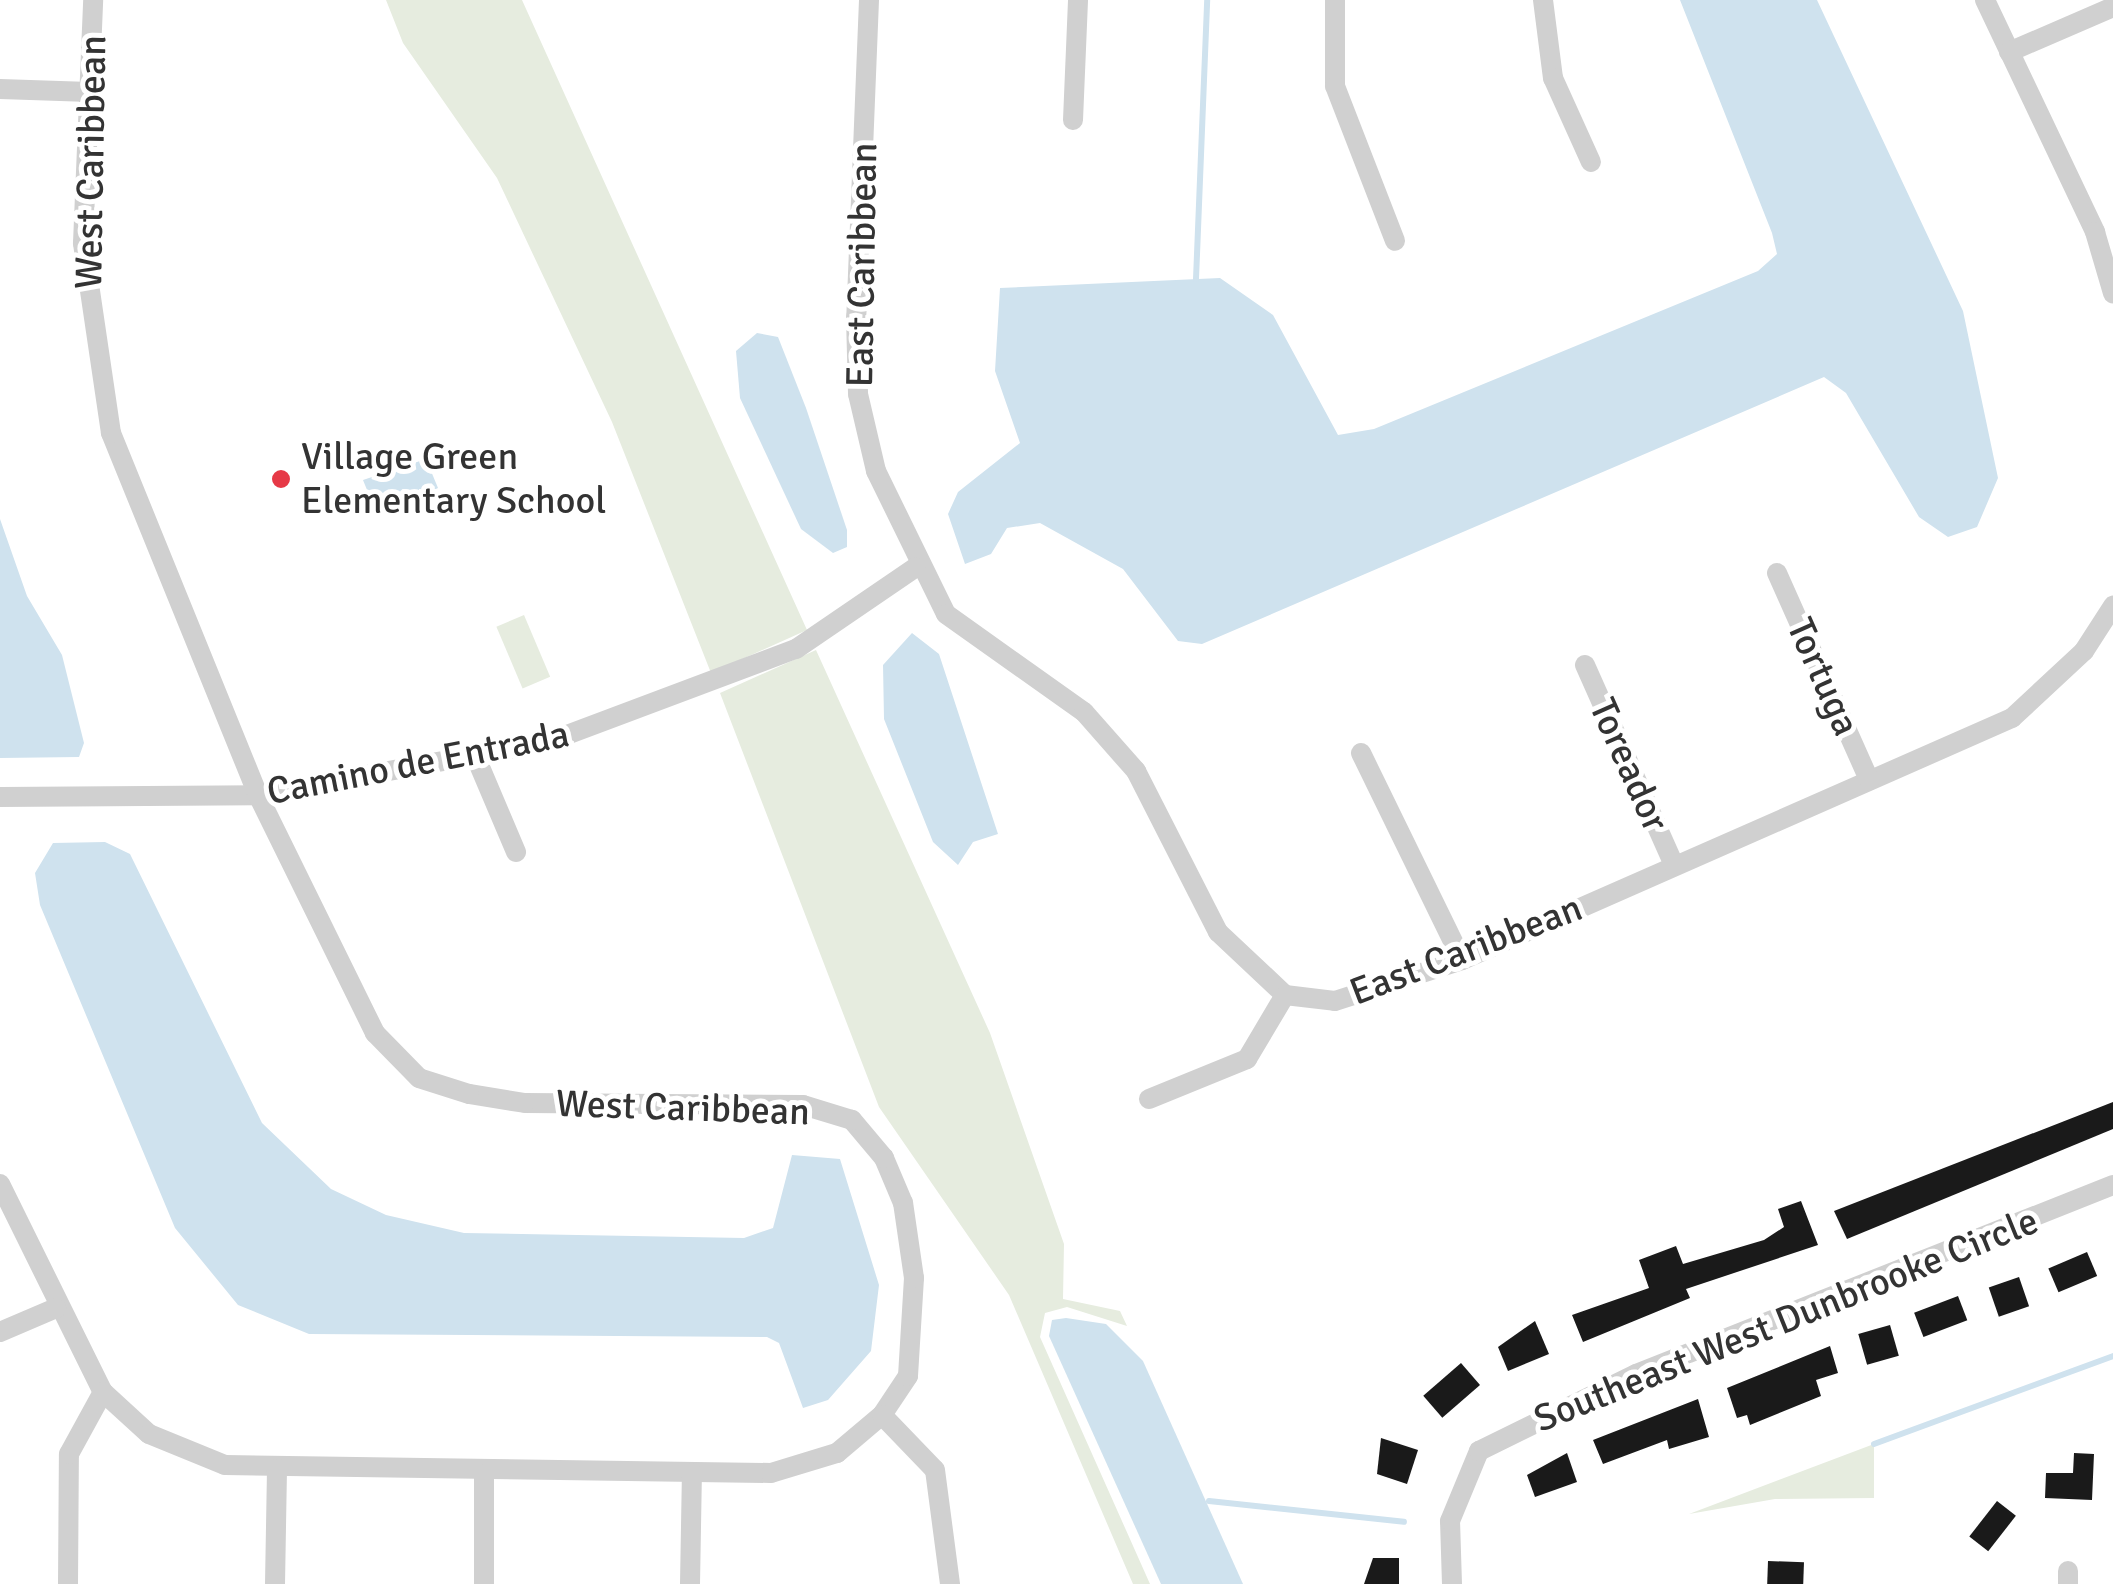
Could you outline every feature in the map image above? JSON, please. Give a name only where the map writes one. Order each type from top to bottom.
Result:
[{"type":"street","name":"West Caribbean","points":[[0,1184],[56,1308],[103,1392],[181,1450],[277,1469],[484,1474],[692,1473],[820,1463],[882,1415],[908,1376],[914,1278],[903,1203],[884,1158],[852,1120],[803,1105],[525,1103],[419,1078],[375,1032],[258,794],[134,502],[103,398],[83,243],[94,0]]},
{"type":"street","name":"East Caribbean","points":[[869,0],[858,394],[876,471],[916,567],[946,614],[1084,712],[1136,771],[1218,932],[1285,995],[1335,1001],[1462,960],[2012,718],[2084,652],[2113,606]]},
{"type":"street","points":[[1073,120],[1078,0]]},
{"type":"street","points":[[1336,0],[1335,86],[1395,241]]},
{"type":"street","points":[[1542,0],[1553,78],[1590,162]]},
{"type":"street","points":[[1984,0],[2104,229],[2113,293]]},
{"type":"street","points":[[2008,52],[2113,7]]},
{"type":"street","points":[[0,88],[90,92]]},
{"type":"street","name":"Camino de Entrada","points":[[0,797],[258,794],[477,760],[603,727],[764,664],[916,567]]},
{"type":"street","name":"Tortuga","points":[[1778,573],[1868,780]]},
{"type":"street","name":"Toreador","points":[[1585,665],[1674,865]]},
{"type":"street","points":[[1361,753],[1462,960]]},
{"type":"street","points":[[477,760],[516,852]]},
{"type":"street","points":[[1149,1099],[1247,1059],[1285,995]]},
{"type":"street","name":"Southeast West Dunbrooke Circle","points":[[1452,1584],[1450,1521],[1478,1451],[1636,1374],[2113,1185]]},
{"type":"street","points":[[0,1332],[56,1308]]},
{"type":"street","points":[[68,1584],[69,1454],[103,1392]]},
{"type":"street","points":[[882,1415],[935,1470],[950,1584]]},
{"type":"street","points":[[276,1584],[277,1469]]},
{"type":"street","points":[[690,1584],[692,1473]]},
{"type":"street","points":[[484,1474],[484,1584]]},
{"type":"shaded area","points":[[386,0],[522,0],[807,630],[711,673],[612,422],[497,178],[403,43]]},
{"type":"shaded area","points":[[524,615],[550,677],[523,688],[496,627]]},
{"type":"shaded area","points":[[816,650],[990,1033],[1064,1244],[1063,1299],[1120,1311],[1127,1326],[1067,1307],[1045,1313],[1040,1337],[1150,1584],[1133,1584],[1009,1295],[879,1107],[720,693]]},
{"type":"shaded area","points":[[1874,1444],[1874,1498],[1775,1499],[1689,1514]]},
{"type":"water","points":[[1680,0],[1817,0],[1963,311],[1998,478],[1977,527],[1948,537],[1919,517],[1846,393],[1824,377],[1202,644],[1178,641],[1123,569],[1040,523],[1007,528],[991,554],[965,564],[948,514],[958,492],[1020,443],[995,371],[1000,288],[1220,278],[1273,315],[1338,435],[1374,429],[1758,271],[1777,254],[1772,233]]},
{"type":"water","points":[[757,333],[778,337],[806,408],[847,530],[847,547],[833,553],[801,529],[740,398],[736,351]]},
{"type":"water","points":[[426,459],[438,488],[378,517],[363,480]]},
{"type":"water","points":[[0,519],[27,596],[62,655],[84,743],[79,757],[0,758]]},
{"type":"water","points":[[912,633],[939,654],[998,834],[973,842],[958,865],[933,842],[884,719],[883,665]]},
{"type":"water","points":[[105,842],[130,854],[262,1123],[331,1189],[386,1215],[464,1233],[744,1238],[773,1228],[792,1155],[840,1159],[879,1285],[871,1351],[828,1400],[803,1408],[779,1343],[767,1337],[309,1334],[238,1305],[175,1228],[40,905],[35,873],[53,843]]},
{"type":"water","points":[[1066,1318],[1106,1324],[1143,1361],[1243,1584],[1161,1584],[1049,1336],[1052,1320]]},
{"type":"building","points":[[2113,1102],[2113,1129],[1847,1239],[1834,1211]]},
{"type":"building","points":[[1801,1201],[1818,1245],[1686,1289],[1690,1298],[1583,1342],[1572,1315],[1649,1288],[1639,1260],[1676,1246],[1683,1264],[1764,1240],[1784,1227],[1778,1209]]},
{"type":"building","points":[[2087,1252],[2097,1276],[2058,1292],[2048,1268]]},
{"type":"building","points":[[2019,1277],[2029,1306],[1999,1317],[1989,1287]]},
{"type":"building","points":[[1958,1296],[1967,1320],[1923,1337],[1914,1313]]},
{"type":"building","points":[[1535,1321],[1549,1354],[1508,1371],[1498,1347]]},
{"type":"building","points":[[1890,1325],[1899,1356],[1867,1365],[1858,1334]]},
{"type":"building","points":[[1830,1346],[1838,1373],[1816,1380],[1821,1396],[1750,1425],[1747,1415],[1737,1418],[1727,1388]]},
{"type":"building","points":[[1461,1363],[1480,1385],[1442,1418],[1423,1396]]},
{"type":"building","points":[[1698,1399],[1709,1437],[1669,1449],[1667,1440],[1603,1464],[1593,1440]]},
{"type":"building","points":[[1381,1438],[1418,1450],[1407,1484],[1377,1474]]},
{"type":"building","points":[[1567,1453],[1577,1482],[1535,1497],[1527,1475]]},
{"type":"building","points":[[2074,1453],[2094,1454],[2092,1500],[2045,1498],[2046,1473],[2073,1473]]},
{"type":"building","points":[[1997,1501],[2016,1516],[1988,1551],[1969,1536]]},
{"type":"building","points":[[1373,1558],[1399,1558],[1399,1584],[1364,1584]]},
{"type":"building","points":[[1768,1561],[1804,1562],[1803,1584],[1767,1584]]},
{"type":"waterway","points":[[1196,279],[1207,0]]},
{"type":"waterway","points":[[1874,1444],[2113,1356]]},
{"type":"waterway","points":[[1209,1501],[1404,1522]]},
{"type":"place","name":"Village Green Elementary School","points":[[281,479]]}]
